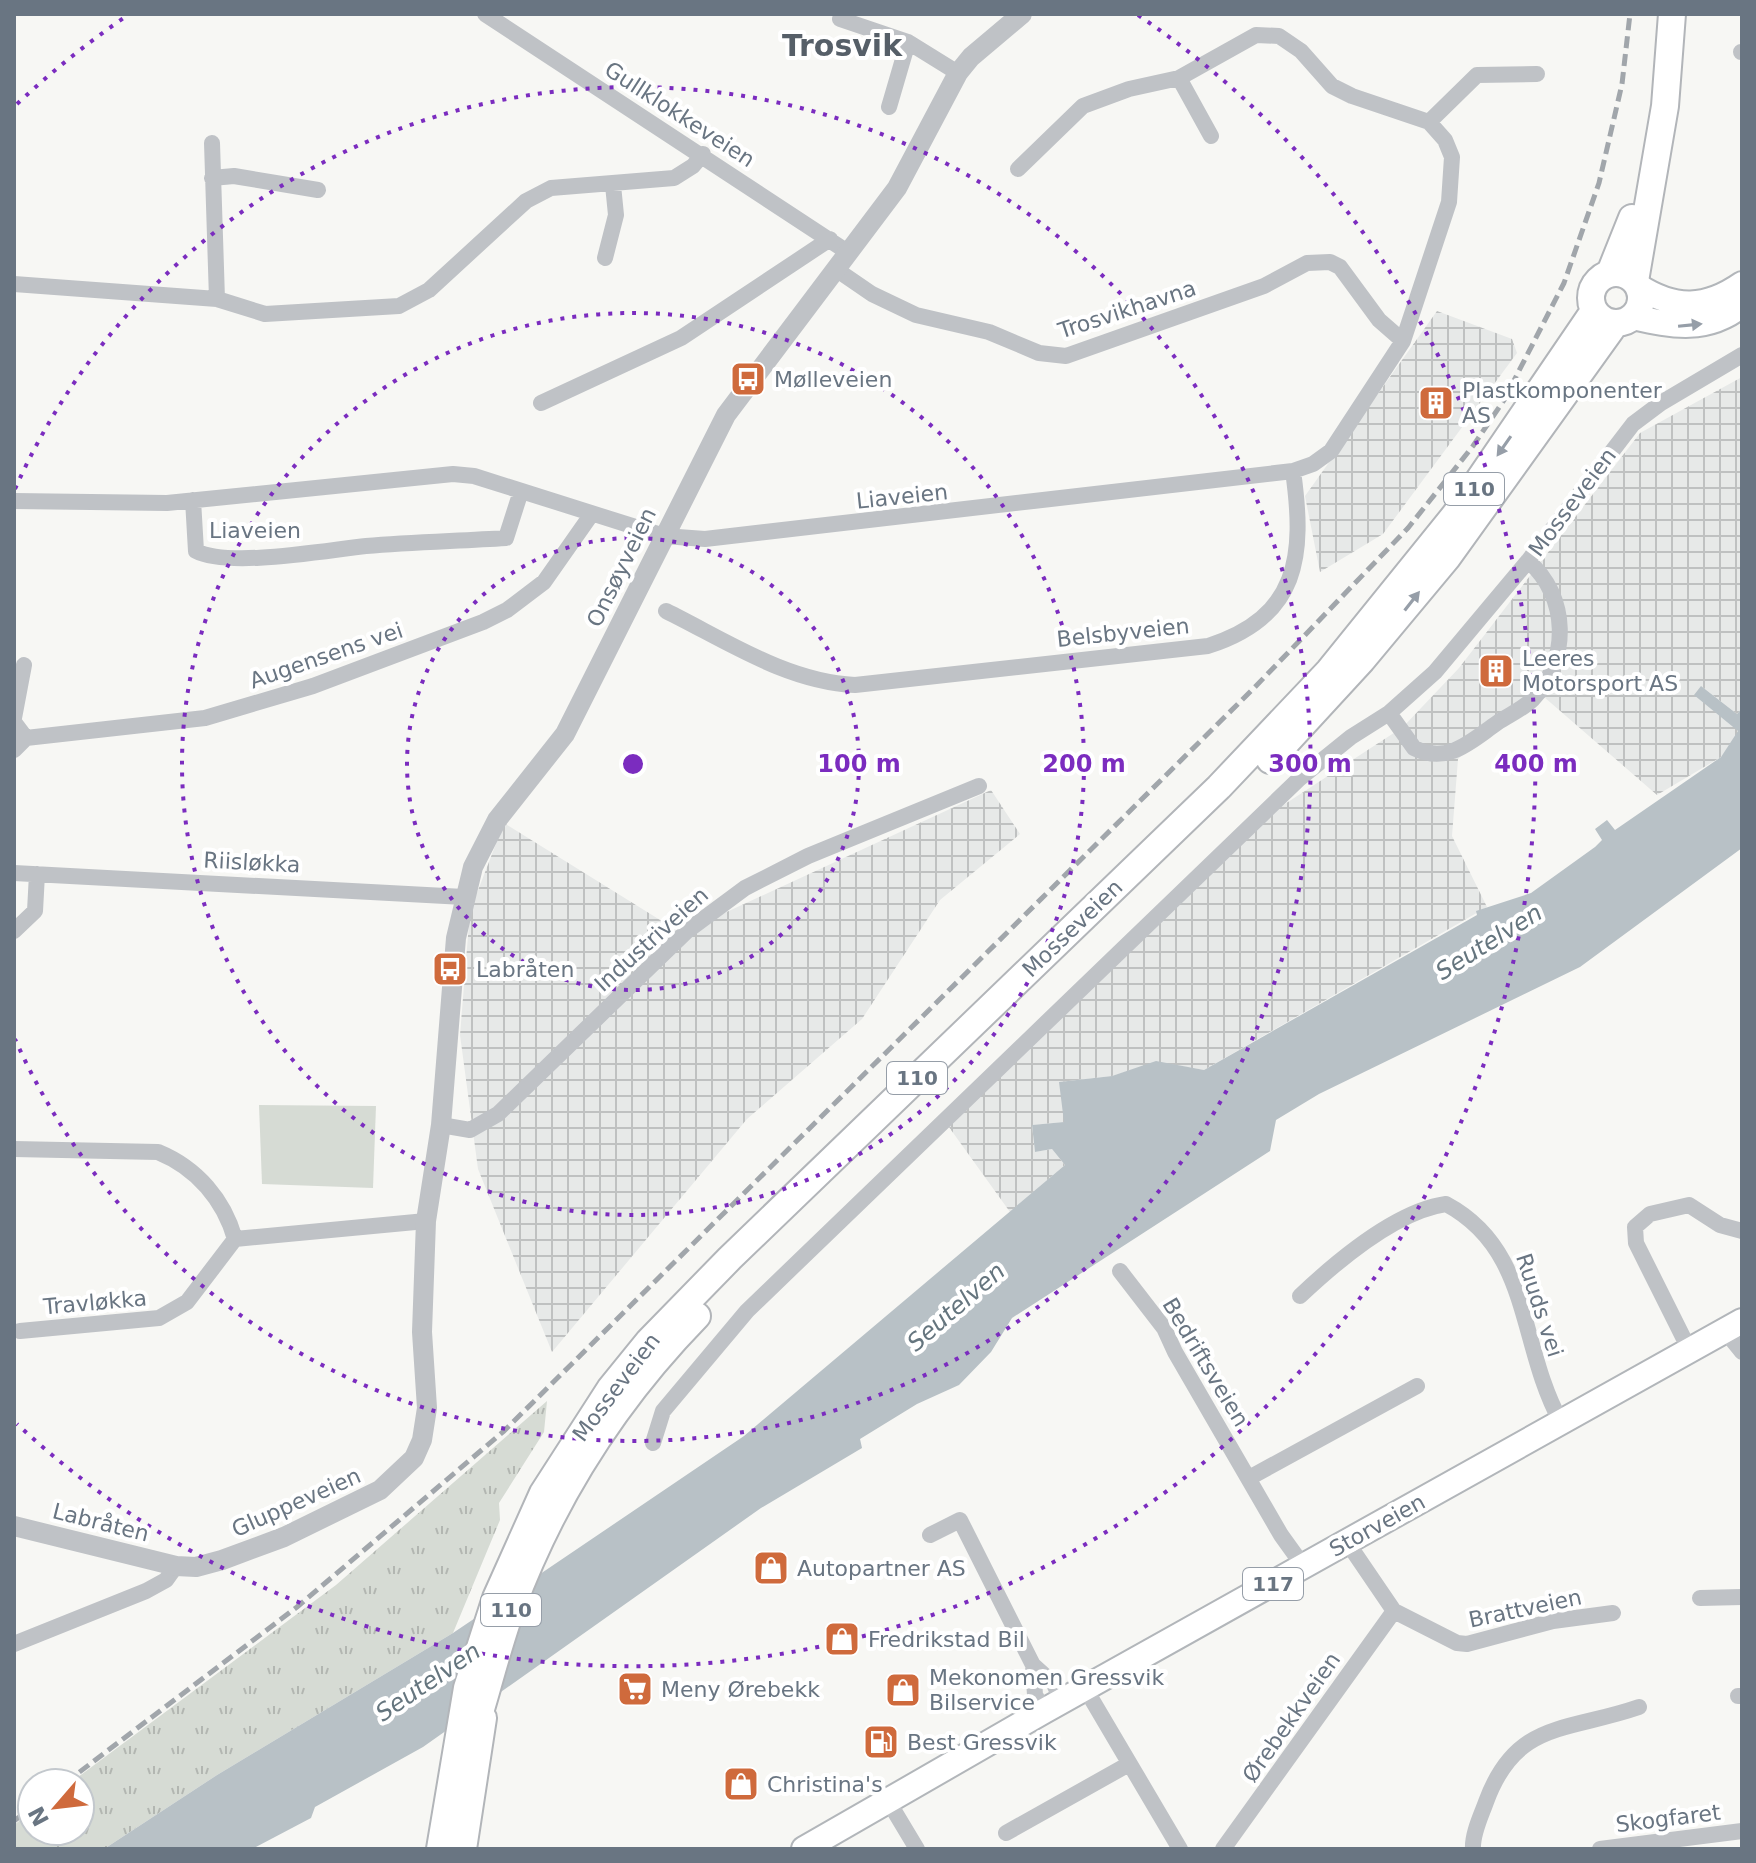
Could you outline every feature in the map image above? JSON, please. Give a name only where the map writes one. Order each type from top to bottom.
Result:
[{"type":"highway","name":"110","points":[[1628,280],[1598,280],[1591,291],[1614,317],[1642,299],[1628,280],[1629,233],[1649,103],[1654,14]]},
{"type":"highway","name":"110","points":[[1628,280],[1665,106],[1672,14]]},
{"type":"highway","name":"Mosseveien","points":[[460,1766],[476,1695],[512,1608],[538,1523],[587,1420],[674,1314],[1219,787],[1329,671],[1614,317]]},
{"type":"highway","name":"110","points":[[427,1849],[460,1766]]},
{"type":"highway","name":"110","points":[[440,1849],[460,1766]]},
{"type":"highway","name":"110","points":[[451,1849],[460,1766]]},
{"type":"highway","name":"110","points":[[460,1766],[463,1849]]},
{"type":"main road","points":[[1628,280],[1671,304],[1690,305],[1712,301],[1742,284]]},
{"type":"main road","points":[[1614,317],[1691,327],[1714,321],[1742,305]]},
{"type":"main road","name":"Storveien","points":[[804,1849],[887,1799],[1733,1326]]},
{"type":"street","name":"Gullklokkeveien","points":[[485,14],[830,239],[843,262]]},
{"type":"street","name":"Onsøyveien","points":[[441,1125],[456,938],[464,897],[482,845],[497,820],[565,734],[726,415],[897,188],[958,73],[980,49],[1022,14]]},
{"type":"street","points":[[840,19],[908,42],[958,73]]},
{"type":"street","points":[[1018,169],[1083,106],[1129,89],[1179,78],[1256,35],[1279,36],[1301,51],[1332,86],[1429,122],[1445,140],[1452,157],[1449,202],[1403,341],[1331,451],[1313,464],[1293,471]]},
{"type":"street","points":[[889,107],[908,42]]},
{"type":"street","points":[[1429,122],[1477,75],[1537,74]]},
{"type":"street","points":[[1179,78],[1211,136]]},
{"type":"street","points":[[212,143],[217,299]]},
{"type":"street","points":[[21,283],[217,299],[265,314],[399,306],[429,290],[526,201],[565,185],[613,185],[674,178],[693,166],[703,154]]},
{"type":"street","points":[[212,178],[234,176],[318,190]]},
{"type":"street","points":[[605,258],[616,215],[613,185]]},
{"type":"street","points":[[541,403],[681,338],[830,239]]},
{"type":"street","name":"Trosvikhavna","points":[[843,262],[872,294],[916,315],[989,332],[1039,353],[1066,356],[1264,286],[1307,263],[1330,262],[1340,267],[1379,320],[1403,341]]},
{"type":"street","name":"Mosseveien","points":[[653,1443],[663,1411],[726,1334],[769,1289],[1299,779],[1351,737],[1389,713],[1435,672],[1528,561],[1633,424],[1661,403],[1742,355]]},
{"type":"street","name":"Liaveien","points":[[14,501],[193,500],[441,475],[474,476],[664,536],[721,537],[1293,471]]},
{"type":"street","name":"Belsbyveien","points":[[666,611],[780,667],[827,684],[855,685],[1208,646],[1235,637],[1255,625],[1281,599],[1289,586],[1297,536],[1293,471]]},
{"type":"street","name":"Liaveien","points":[[193,500],[196,551],[205,555],[294,555],[365,546],[506,538],[521,491]]},
{"type":"street","name":"Augensens vei","points":[[24,665],[14,720],[20,744],[205,718],[313,686],[483,622],[507,610],[544,582],[591,515]]},
{"type":"street","points":[[1389,713],[1414,748],[1436,754],[1466,747],[1531,701],[1554,669],[1559,628],[1552,590],[1545,577],[1528,561]]},
{"type":"street","name":"Industriveien","points":[[441,1125],[470,1130],[498,1114],[687,931],[745,888],[808,856],[979,786]]},
{"type":"street","name":"Riisløkka","points":[[14,873],[464,897]]},
{"type":"street","points":[[14,931],[35,911],[37,874]]},
{"type":"street","name":"Gluppeveien","points":[[176,1566],[196,1567],[284,1537],[380,1490],[414,1458],[422,1440],[427,1408],[422,1332],[426,1221],[441,1125]]},
{"type":"street","points":[[14,1149],[158,1152],[172,1158],[211,1190],[227,1211],[235,1239],[426,1221]]},
{"type":"street","name":"Ruuds vei","points":[[1300,1296],[1356,1246],[1426,1209],[1446,1204],[1491,1239],[1506,1262],[1542,1384],[1561,1422]]},
{"type":"street","points":[[1683,1337],[1636,1243],[1635,1227],[1650,1214],[1689,1205],[1720,1225],[1742,1231]]},
{"type":"street","name":"Travløkka","points":[[20,1331],[159,1318],[187,1302],[235,1239]]},
{"type":"street","name":"Bedriftsveien","points":[[1120,1271],[1164,1328],[1298,1569]]},
{"type":"street","points":[[1733,1326],[1742,1352]]},
{"type":"street","points":[[1249,1478],[1417,1386]]},
{"type":"street","points":[[930,1535],[960,1520],[1033,1665],[1035,1695],[1053,1706]]},
{"type":"street","name":"Labråten","points":[[14,1526],[176,1566]]},
{"type":"street","name":"Brattveien","points":[[1347,1542],[1394,1611],[1457,1643],[1467,1644],[1553,1621],[1613,1613]]},
{"type":"street","points":[[14,1644],[146,1591],[166,1580],[176,1566]]},
{"type":"street","points":[[1700,1598],[1742,1597]]},
{"type":"street","name":"Ørebekkveien","points":[[1223,1849],[1394,1611]]},
{"type":"street","points":[[1085,1688],[1180,1849]]},
{"type":"street","points":[[1473,1849],[1496,1776],[1516,1749],[1548,1732],[1639,1707]]},
{"type":"street","points":[[1006,1833],[1129,1764]]},
{"type":"street","points":[[887,1799],[917,1849]]},
{"type":"street","name":"Skogfaret","points":[[1600,1849],[1742,1831]]},
{"type":"shaded area","points":[[1437,311],[1512,339],[1517,353],[1383,534],[1320,572],[1305,496]]},
{"type":"shaded area","points":[[1742,377],[1742,708],[1737,714],[1701,686],[1739,731],[1721,757],[1657,795],[1536,690],[1458,759],[1452,836],[1487,907],[1204,1070],[1156,1062],[1112,1076],[1060,1082],[1065,1122],[1032,1125],[1035,1152],[1052,1149],[1065,1165],[1010,1212],[946,1123],[1248,828],[1403,727],[1459,668],[1640,433]]},
{"type":"shaded area","points":[[991,790],[1020,834],[940,900],[862,1019],[747,1119],[552,1352],[478,1169],[460,1035],[470,911],[504,823],[681,933]]},
{"type":"green space","points":[[259,1105],[376,1106],[373,1188],[262,1184]]},
{"type":"green space","points":[[547,1401],[544,1432],[499,1503],[500,1520],[453,1633],[217,1775],[104,1849],[14,1849],[16,1823],[16,1847],[96,1847],[96,1767],[91,1767],[336,1585]]},
{"type":"water","name":"Seutelven","points":[[1701,686],[1737,714],[1742,708],[1742,848],[1580,967],[1319,1094],[1276,1120],[1270,1151],[1012,1318],[991,1352],[959,1385],[917,1404],[860,1439],[862,1448],[761,1508],[423,1747],[315,1807],[311,1818],[252,1849],[104,1849],[217,1775],[453,1633],[744,1436],[1065,1165],[1052,1149],[1035,1152],[1032,1125],[1064,1122],[1059,1082],[1112,1076],[1156,1061],[1204,1070],[1477,915],[1476,911],[1531,893],[1595,847],[1602,840],[1595,829],[1607,820],[1615,830],[1721,757],[1738,731],[1694,695]]},
{"type":"railway","points":[[86,1767],[297,1607],[504,1431],[1255,687],[1408,528],[1473,446],[1504,400],[1564,283],[1599,183],[1622,84],[1630,14]]},
{"type":"place","name":"Mølleveien","points":[[748,379]]},
{"type":"place","name":"Plastkomponenter AS","points":[[1436,403]]},
{"type":"place","name":"Leeres Motorsport AS","points":[[1496,671]]},
{"type":"place","name":"Labråten","points":[[450,969]]},
{"type":"place","name":"Autopartner AS","points":[[771,1568]]},
{"type":"place","name":"Fredrikstad Bil","points":[[842,1639]]},
{"type":"place","name":"Meny Ørebekk","points":[[635,1689]]},
{"type":"place","name":"Mekonomen Gressvik Bilservice","points":[[903,1690]]},
{"type":"place","name":"Best Gressvik","points":[[881,1742]]},
{"type":"place","name":"Christina's","points":[[741,1784]]},
{"type":"district","name":"Trosvik","points":[[842,46]]}]
